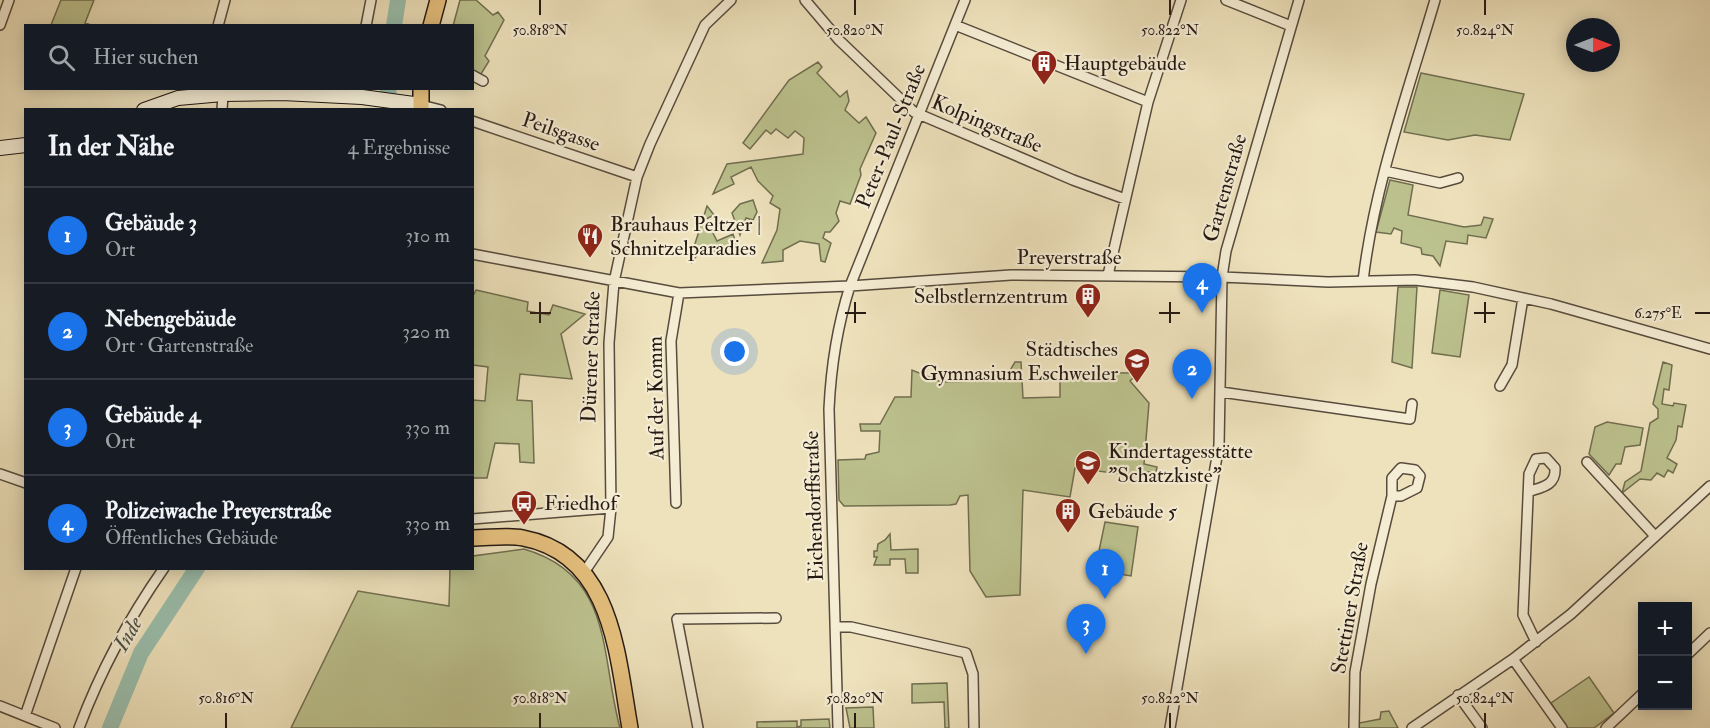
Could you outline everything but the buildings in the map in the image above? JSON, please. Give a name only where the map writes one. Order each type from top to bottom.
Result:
[{"type":"main road","points":[[432,24],[438,0]]},
{"type":"main road","points":[[150,108],[202,92],[365,95],[416,105],[420,90]]},
{"type":"main road","points":[[0,148],[24,145]]},
{"type":"main road","points":[[474,538],[523,538],[548,545],[585,571],[610,626],[630,728]]},
{"type":"street","points":[[0,25],[9,0]]},
{"type":"street","points":[[219,24],[225,0]]},
{"type":"street","points":[[366,24],[371,0]]},
{"type":"street","name":"Dürener Straße","points":[[585,571],[608,537],[611,508],[609,343],[614,282],[637,177],[705,26],[731,0]]},
{"type":"street","name":"Kolpingstraße","points":[[805,0],[839,40],[920,116],[1125,199]]},
{"type":"street","name":"Peter-Paul-Straße","points":[[850,286],[965,0]]},
{"type":"street","points":[[1108,275],[1148,102],[1181,0]]},
{"type":"street","points":[[1226,0],[1291,26]]},
{"type":"street","name":"Gartenstraße","points":[[1170,728],[1219,445],[1222,277],[1230,234],[1299,0]]},
{"type":"street","points":[[1363,281],[1365,256],[1385,171],[1435,0]]},
{"type":"street","points":[[955,25],[1148,102]]},
{"type":"street","points":[[474,76],[483,81]]},
{"type":"street","points":[[222,108],[223,94]]},
{"type":"street","points":[[416,105],[431,108]]},
{"type":"street","name":"Peilsgasse","points":[[474,122],[637,177]]},
{"type":"street","points":[[1385,171],[1440,183],[1458,178]]},
{"type":"street","name":"Preyerstraße","points":[[474,254],[614,282],[679,292],[850,286],[1011,275],[1222,277],[1328,282],[1414,280],[1473,287],[1523,298],[1710,349]]},
{"type":"street","name":"Eichendorffstraße","points":[[838,728],[837,627],[829,409],[831,368],[841,316],[850,286]]},
{"type":"street","name":"Auf der Komm","points":[[676,503],[671,341],[679,292]]},
{"type":"street","points":[[1500,386],[1512,365],[1523,298]]},
{"type":"street","points":[[1221,392],[1410,419],[1412,404]]},
{"type":"street","points":[[1587,462],[1655,536]]},
{"type":"street","points":[[0,474],[24,482]]},
{"type":"street","points":[[1412,728],[1513,659],[1571,614],[1710,486]]},
{"type":"street","points":[[1530,491],[1523,615],[1536,642]]},
{"type":"street","name":"Stettiner Straße","points":[[1354,728],[1355,672],[1371,584],[1392,496]]},
{"type":"street","points":[[474,519],[611,508]]},
{"type":"street","points":[[25,716],[75,570]]},
{"type":"street","points":[[80,728],[92,694],[110,656],[163,570]]},
{"type":"street","points":[[698,728],[677,619],[776,618]]},
{"type":"street","points":[[837,627],[851,627],[966,653],[973,674],[974,728]]},
{"type":"street","points":[[1692,651],[1710,633]]},
{"type":"street","points":[[1700,644],[1710,646]]},
{"type":"street","points":[[1513,659],[1562,728]]},
{"type":"street","points":[[1458,695],[1482,728]]},
{"type":"street","points":[[1607,728],[1638,698]]},
{"type":"street","points":[[0,706],[55,728]]},
{"type":"green space","points":[[61,0],[94,0],[85,23],[88,24],[51,24]]},
{"type":"green space","points":[[460,0],[476,0],[493,15],[498,12],[504,20],[485,56],[489,61],[481,74],[474,72],[474,24],[454,24]]},
{"type":"green space","points":[[818,62],[822,67],[817,73],[840,97],[847,91],[849,101],[845,110],[859,123],[866,117],[876,133],[860,169],[861,175],[850,204],[840,201],[836,213],[839,221],[830,232],[825,232],[823,238],[831,243],[825,262],[821,261],[819,244],[800,241],[783,250],[783,261],[762,263],[777,230],[780,209],[770,203],[773,196],[758,181],[751,167],[731,177],[734,184],[713,194],[727,164],[803,154],[804,138],[795,131],[788,138],[776,129],[771,134],[766,130],[750,149],[743,143],[789,80]]},
{"type":"green space","points":[[1421,73],[1524,94],[1510,140],[1475,135],[1448,140],[1404,132]]},
{"type":"green space","points":[[1390,180],[1413,185],[1408,215],[1464,227],[1481,225],[1484,217],[1493,219],[1486,238],[1468,235],[1467,244],[1446,241],[1440,266],[1433,256],[1422,254],[1421,248],[1401,243],[1402,231],[1394,228],[1391,234],[1376,232]]},
{"type":"green space","points":[[753,200],[757,212],[753,220],[746,218],[740,235],[732,213],[740,204]]},
{"type":"green space","points":[[707,206],[714,215],[706,219],[717,241],[733,234],[738,249],[732,249],[731,256],[717,251],[698,254],[692,262],[693,250]]},
{"type":"green space","points":[[1398,287],[1417,287],[1412,368],[1392,362]]},
{"type":"green space","points":[[476,290],[528,302],[527,311],[549,315],[553,305],[585,314],[561,334],[572,379],[520,374],[517,400],[532,401],[534,463],[520,462],[519,444],[495,443],[487,478],[474,478],[474,400],[485,401],[488,367],[474,365],[474,294]]},
{"type":"green space","points":[[1440,290],[1469,295],[1460,357],[1432,353]]},
{"type":"green space","points":[[1015,362],[1021,362],[1023,398],[1060,397],[1060,372],[1130,373],[1131,367],[1141,370],[1130,381],[1149,403],[1144,464],[1157,467],[1156,472],[1145,472],[1144,477],[1075,468],[1070,497],[1023,490],[1020,595],[986,597],[970,571],[968,495],[960,496],[956,504],[950,505],[844,506],[839,500],[838,460],[865,459],[866,455],[879,452],[880,431],[861,431],[860,424],[880,424],[895,397],[911,397],[912,370],[941,382],[986,381],[994,370],[1009,372]]},
{"type":"green space","points":[[1663,362],[1672,365],[1669,390],[1664,389],[1662,404],[1686,405],[1682,427],[1678,426],[1676,440],[1667,458],[1677,464],[1673,473],[1668,470],[1664,477],[1657,473],[1651,480],[1640,479],[1622,493],[1625,482],[1641,471],[1650,423],[1658,418],[1658,409],[1653,404]]},
{"type":"green space","points":[[1607,422],[1643,428],[1640,445],[1625,447],[1621,464],[1616,464],[1609,475],[1589,454],[1595,427]]},
{"type":"green space","points":[[1105,522],[1138,527],[1131,576],[1095,570]]},
{"type":"green space","points":[[890,534],[891,550],[918,549],[918,573],[906,573],[905,559],[890,559],[890,565],[874,565],[877,557],[874,557],[874,551],[877,551],[878,544]]},
{"type":"green space","points":[[524,549],[553,561],[574,578],[589,598],[598,621],[605,646],[620,728],[291,728],[358,591],[449,606],[450,570],[474,570],[474,556]]},
{"type":"green space","points":[[1589,677],[1614,713],[1594,728],[1566,728],[1551,703]]},
{"type":"green space","points":[[947,683],[949,728],[945,728],[944,702],[912,703],[912,684]]},
{"type":"green space","points":[[873,707],[874,728],[850,728],[846,708]]},
{"type":"green space","points":[[1389,711],[1398,728],[1359,728],[1359,723],[1380,719],[1381,712]]},
{"type":"green space","points":[[829,719],[830,728],[757,728],[757,722],[797,721],[797,727],[801,726],[801,720]]},
{"type":"waterway","name":"Inde","points":[[394,24],[398,0]]},
{"type":"waterway","name":"Inde","points":[[388,90],[390,108]]},
{"type":"waterway","name":"Inde","points":[[110,728],[141,653],[196,570]]},
{"type":"place","name":"Hauptgebäude","points":[[1044,86]]},
{"type":"place","name":"Brauhaus Peltzer | Schnitzelparadies","points":[[590,259]]},
{"type":"place","name":"Polizeiwache Preyerstraße","points":[[1202,313]]},
{"type":"place","name":"Selbstlernzentrum","points":[[1088,319]]},
{"type":"place","name":"Städtisches Gymnasium Eschweiler","points":[[1137,384]]},
{"type":"place","name":"Nebengebäude","points":[[1192,399]]},
{"type":"place","name":"Kindertagesstätte \"Schatzkiste\"","points":[[1088,486]]},
{"type":"place","name":"Friedhof","points":[[524,526]]},
{"type":"place","name":"Gebäude 5","points":[[1068,534]]},
{"type":"place","name":"Gebäude 3","points":[[1105,599]]},
{"type":"place","name":"Gebäude 4","points":[[1086,654]]}]
